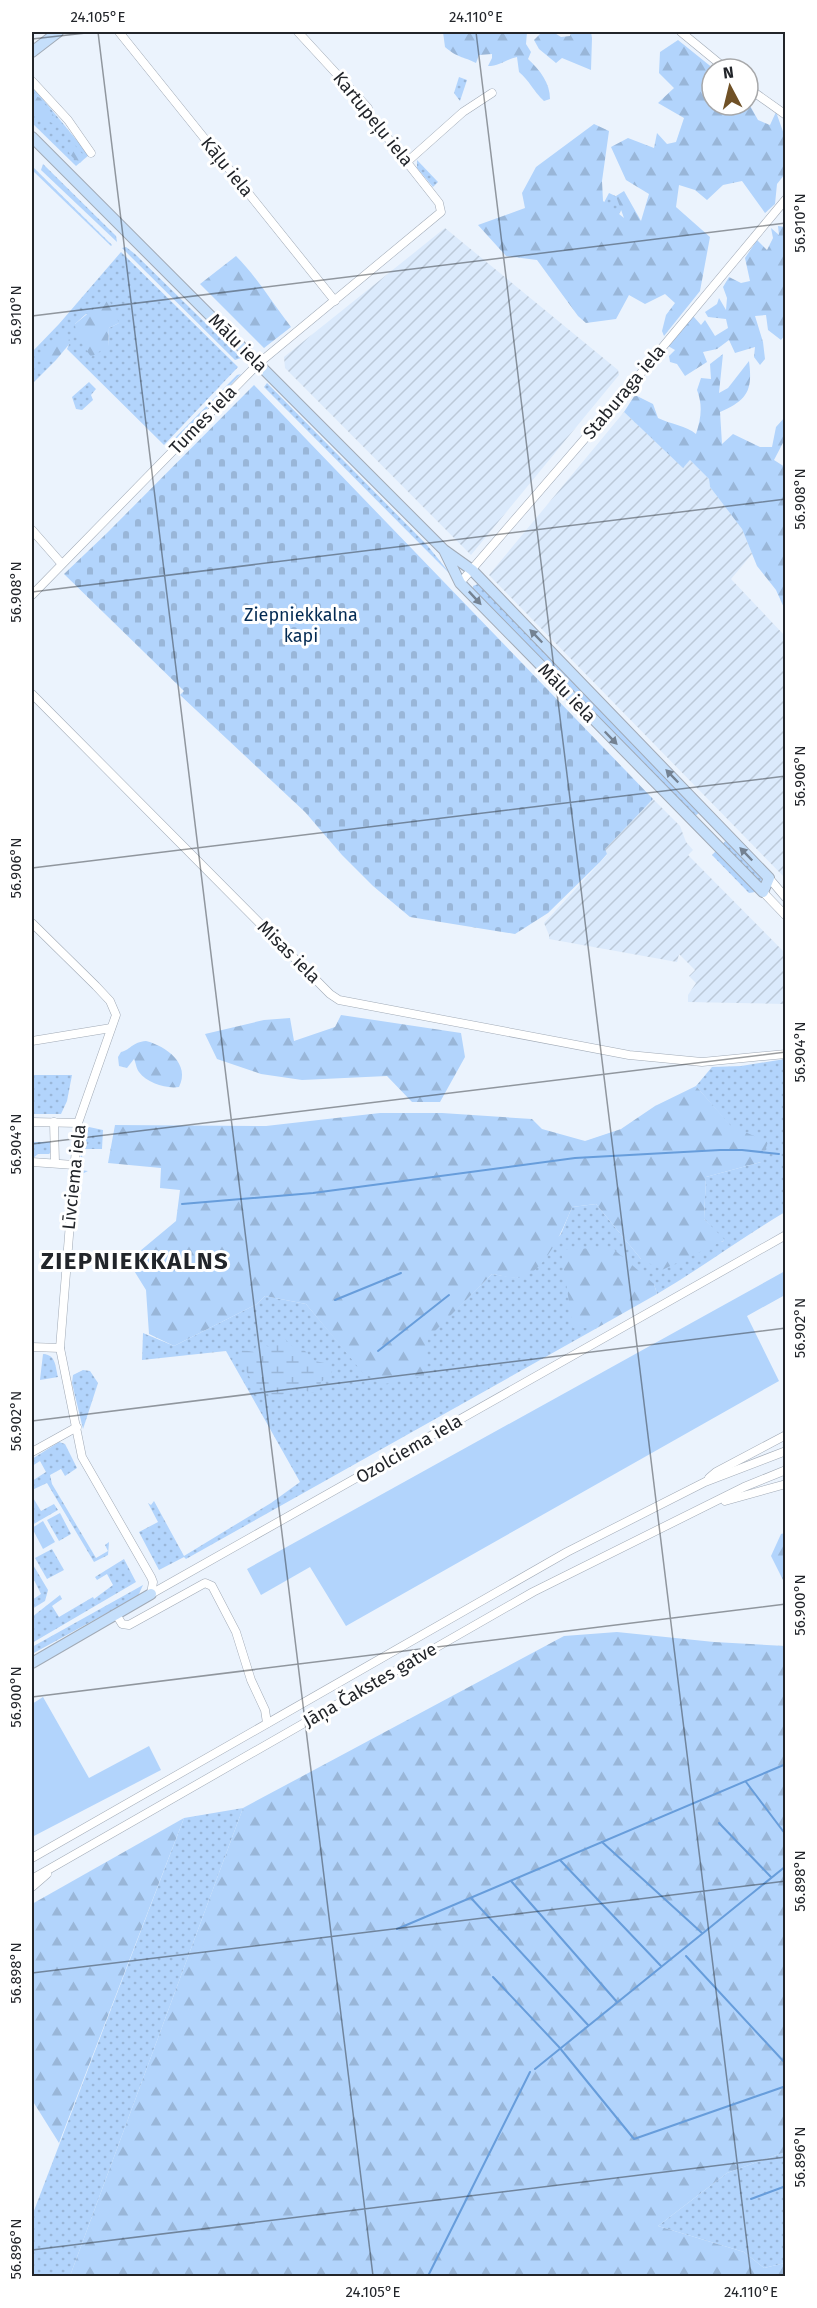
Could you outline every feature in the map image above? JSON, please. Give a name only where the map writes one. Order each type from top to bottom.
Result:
[{"type":"street","points":[[32,52],[58,32]]},
{"type":"street","name":"Kāļu iela","points":[[118,32],[335,301]]},
{"type":"street","name":"Kartupeļu iela","points":[[298,32],[368,108],[368,113],[439,202],[441,212]]},
{"type":"street","points":[[681,32],[711,57]]},
{"type":"street","points":[[32,81],[68,120],[91,153]]},
{"type":"street","points":[[408,161],[463,112],[492,93]]},
{"type":"street","points":[[760,97],[786,115]]},
{"type":"street","name":"Mālu iela","points":[[32,137],[444,550],[472,570],[712,818],[786,898]]},
{"type":"street","name":"Staburaga iela","points":[[460,583],[626,391],[786,199]]},
{"type":"street","name":"Tumes iela","points":[[32,595],[259,363],[441,212]]},
{"type":"street","points":[[32,530],[61,563]]},
{"type":"street","name":"Mālu iela","points":[[444,550],[460,583],[786,916]]},
{"type":"street","name":"Misas iela","points":[[32,694],[330,994],[339,1000],[629,1055],[702,1062],[786,1054]]},
{"type":"street","points":[[701,830],[712,818]]},
{"type":"street","points":[[763,892],[769,878]]},
{"type":"street","name":"Līvciema iela","points":[[32,923],[110,1001],[116,1015],[78,1123],[60,1348],[82,1457],[151,1577],[152,1594]]},
{"type":"street","points":[[32,1041],[111,1028]]},
{"type":"street","points":[[32,1122],[78,1123]]},
{"type":"street","points":[[54,1122],[55,1163]]},
{"type":"street","points":[[32,1162],[74,1165]]},
{"type":"street","name":"Ozolciema iela","points":[[32,1663],[786,1235]]},
{"type":"street","points":[[32,1347],[60,1348]]},
{"type":"street","points":[[32,1452],[77,1427]]},
{"type":"street","name":"Jāņa Čakstes gatve","points":[[705,1482],[716,1472],[786,1435]]},
{"type":"street","name":"Jāņa Čakstes gatve","points":[[32,1858],[567,1552],[705,1482],[786,1450]]},
{"type":"street","name":"Jāņa Čakstes gatve","points":[[32,1879],[533,1592],[744,1487],[786,1470]]},
{"type":"street","name":"Jāņa Čakstes gatve","points":[[714,1503],[786,1484]]},
{"type":"street","points":[[116,1614],[122,1624],[129,1625],[205,1582],[212,1586],[236,1632],[251,1680],[265,1710],[267,1723]]},
{"type":"street","points":[[32,1887],[58,1865]]},
{"type":"shaded area","points":[[445,228],[618,370],[619,375],[471,555],[285,368],[284,357]]},
{"type":"shaded area","points":[[624,412],[683,467],[690,460],[709,479],[710,487],[742,529],[752,554],[731,579],[785,636],[785,878],[489,575]]},
{"type":"shaded area","points":[[653,799],[680,826],[686,842],[693,850],[688,855],[785,953],[785,1004],[688,1002],[688,995],[696,983],[689,976],[695,970],[679,954],[677,962],[549,939],[544,923],[607,855],[604,849]]},
{"type":"green space","points":[[443,32],[527,32],[526,44],[531,52],[528,59],[544,77],[550,99],[544,101],[519,72],[517,57],[488,66],[492,54],[479,55],[476,63],[445,47]]},
{"type":"green space","points":[[542,32],[553,32],[561,37],[570,36],[571,32],[591,32],[591,70],[562,58],[556,63],[539,49],[534,40]]},
{"type":"green space","points":[[678,40],[700,58],[700,117],[756,117],[770,125],[776,112],[785,137],[785,174],[777,184],[775,204],[765,213],[742,181],[723,185],[707,200],[695,190],[679,185],[676,207],[710,237],[700,291],[664,336],[662,331],[666,315],[675,303],[665,294],[645,304],[629,295],[616,319],[586,323],[578,316],[537,260],[506,256],[478,225],[525,208],[522,193],[536,167],[594,124],[609,131],[602,181],[603,201],[624,218],[616,196],[624,191],[641,221],[649,194],[626,180],[611,147],[628,138],[654,148],[657,133],[667,144],[676,142],[684,118],[658,103],[674,88],[659,73],[660,52]]},
{"type":"green space","points":[[459,77],[467,80],[460,101],[454,93]]},
{"type":"green space","points":[[32,86],[89,155],[76,166],[32,123]]},
{"type":"green space","points":[[33,95],[40,98],[57,120],[56,125],[32,113]]},
{"type":"green space","points":[[72,142],[85,157],[80,163],[69,153],[67,144]]},
{"type":"green space","points":[[417,160],[438,182],[433,187],[417,168]]},
{"type":"green space","points":[[43,164],[116,236],[117,242],[41,170]]},
{"type":"green space","points":[[32,166],[112,245],[111,246],[32,170]]},
{"type":"green space","points":[[609,193],[626,201],[604,243],[588,233]]},
{"type":"green space","points":[[778,226],[785,227],[785,335],[781,340],[768,330],[766,315],[755,316],[763,342],[765,359],[760,365],[754,357],[755,347],[735,353],[729,340],[717,349],[703,352],[707,362],[685,376],[677,364],[670,362],[669,356],[675,350],[668,346],[693,316],[701,325],[705,320],[715,336],[728,328],[726,319],[708,317],[705,312],[717,304],[719,298],[726,310],[727,298],[723,287],[729,277],[741,283],[750,281],[745,258],[757,240],[767,250],[773,238],[771,228],[779,235]]},
{"type":"green space","points":[[126,247],[241,358],[235,360],[122,248]]},
{"type":"green space","points":[[121,252],[238,367],[164,445],[67,349],[70,342],[43,360],[56,360],[32,384],[32,352]],"holes":[[[86,314],[119,323],[109,328],[108,346],[75,324]]]},
{"type":"green space","points":[[236,256],[291,327],[264,348],[200,284]]},
{"type":"green space","points":[[108,297],[119,323],[109,328],[108,346],[91,357],[76,334],[75,324]]},
{"type":"green space","points":[[65,333],[71,342],[56,360],[43,360],[43,348]]},
{"type":"green space","points":[[723,354],[719,393],[728,388],[749,361],[750,380],[749,387],[742,398],[720,412],[722,444],[733,434],[760,447],[772,447],[776,427],[785,417],[785,439],[774,460],[785,467],[785,610],[776,590],[757,566],[742,529],[710,487],[709,479],[690,460],[683,468],[624,412],[635,395],[653,404],[658,418],[696,434],[701,412],[697,390],[701,378],[711,379],[710,364]]},
{"type":"green space","points":[[241,374],[172,445],[171,442],[237,375]]},
{"type":"green space","points":[[89,382],[96,389],[91,395],[93,400],[82,410],[76,409],[72,397]]},
{"type":"green space","points":[[267,383],[427,545],[452,576],[264,387]]},
{"type":"green space","name":"Ziepniekkalna kapi","points":[[254,385],[653,799],[605,849],[607,854],[600,862],[548,913],[515,934],[410,917],[373,886],[342,855],[305,812],[180,695],[184,691],[64,574]]},
{"type":"green space","points":[[478,584],[700,812],[694,817],[473,590],[473,586]]},
{"type":"green space","points":[[727,839],[763,880],[762,883],[722,845]]},
{"type":"green space","points":[[716,851],[755,892],[749,893],[712,855]]},
{"type":"green space","points":[[341,1015],[461,1033],[465,1057],[440,1102],[412,1102],[387,1076],[302,1080],[261,1074],[217,1059],[205,1034],[264,1020],[290,1018],[294,1041],[335,1027]]},
{"type":"green space","points":[[146,1041],[161,1047],[174,1057],[182,1071],[179,1087],[163,1086],[142,1076],[134,1059],[127,1068],[119,1066],[118,1057],[121,1052]]},
{"type":"green space","points":[[785,1059],[785,1212],[657,1294],[654,1284],[573,1328],[597,1328],[186,1559],[184,1557],[159,1570],[139,1532],[158,1522],[148,1503],[151,1505],[154,1501],[184,1556],[271,1503],[300,1482],[226,1351],[142,1360],[143,1333],[174,1346],[257,1304],[265,1296],[306,1304],[364,1373],[427,1338],[492,1274],[517,1278],[561,1234],[572,1207],[596,1204],[641,1259],[724,1241],[704,1219],[706,1177],[761,1162],[696,1086],[712,1067],[741,1066]]},
{"type":"green space","points":[[32,1075],[72,1075],[67,1101],[61,1114],[32,1114]]},
{"type":"green space","points":[[696,1086],[731,1126],[768,1142],[761,1162],[706,1177],[704,1219],[725,1240],[662,1270],[641,1259],[596,1204],[572,1207],[551,1250],[535,1270],[526,1276],[516,1278],[492,1274],[428,1338],[424,1376],[385,1384],[363,1373],[306,1304],[265,1296],[257,1304],[174,1346],[149,1334],[146,1290],[128,1261],[176,1221],[180,1190],[160,1188],[161,1168],[108,1163],[115,1125],[266,1126],[380,1113],[442,1113],[532,1119],[542,1129],[585,1141],[621,1129],[655,1106]]},
{"type":"green space","points":[[89,1127],[103,1130],[102,1149],[83,1149],[81,1170],[88,1171],[82,1174],[79,1169],[84,1130]]},
{"type":"green space","points":[[32,1142],[52,1142],[52,1151],[49,1154],[38,1154],[32,1159]]},
{"type":"green space","points":[[611,1247],[654,1284],[657,1294],[597,1328],[573,1328],[561,1250]]},
{"type":"green space","points":[[785,1271],[785,1295],[747,1316],[779,1381],[346,1626],[310,1567],[261,1595],[247,1569]]},
{"type":"green space","points":[[285,1339],[292,1346],[303,1349],[315,1361],[329,1364],[333,1370],[321,1382],[318,1394],[295,1388],[273,1400],[262,1386],[254,1385],[240,1360],[242,1350],[254,1352],[257,1344],[271,1347],[279,1340]]},
{"type":"green space","points":[[43,1354],[53,1359],[58,1377],[40,1380]]},
{"type":"green space","points":[[83,1370],[90,1371],[98,1383],[83,1429],[72,1383],[73,1375]]},
{"type":"green space","points":[[59,1442],[65,1444],[77,1468],[65,1476],[61,1469],[50,1475],[52,1484],[96,1558],[108,1551],[105,1545],[109,1542],[108,1555],[94,1562],[47,1483],[32,1490],[32,1481],[46,1472],[40,1461],[32,1466],[32,1459]]},
{"type":"green space","points":[[32,1496],[41,1511],[54,1504],[58,1510],[32,1525]]},
{"type":"green space","points":[[60,1513],[71,1534],[59,1541],[47,1520]]},
{"type":"green space","points":[[43,1521],[55,1542],[43,1549],[32,1528]]},
{"type":"green space","points":[[785,1533],[785,1584],[771,1556],[781,1534]]},
{"type":"green space","points":[[52,1549],[64,1570],[47,1579],[35,1558]]},
{"type":"green space","points":[[124,1559],[136,1582],[32,1643],[32,1617],[60,1595],[62,1599],[52,1606],[59,1617],[93,1597],[94,1599],[113,1585],[107,1574],[97,1580],[95,1577]]},
{"type":"green space","points":[[32,1563],[48,1590],[45,1601],[32,1609],[32,1600],[41,1594],[32,1576]]},
{"type":"green space","points":[[143,1585],[138,1596],[32,1654],[32,1647]]},
{"type":"green space","points":[[617,1632],[714,1642],[785,1646],[785,2152],[727,2173],[658,2226],[744,2252],[764,2268],[785,2263],[785,2276],[70,2276],[243,1808],[564,1636]]},
{"type":"green space","points":[[43,1697],[89,1778],[149,1746],[161,1770],[32,1837],[32,1704]]},
{"type":"green space","points":[[243,1808],[70,2276],[32,2276],[32,2216],[184,1818]]},
{"type":"green space","points":[[184,1818],[59,2143],[32,2100],[32,1904]]},
{"type":"green space","points":[[785,2152],[785,2263],[764,2268],[744,2252],[658,2226],[727,2173]]},
{"type":"waterway","points":[[182,1204],[313,1193],[575,1158],[720,1150],[779,1154]]},
{"type":"waterway","points":[[335,1300],[401,1273]]},
{"type":"waterway","points":[[378,1351],[449,1295]]},
{"type":"waterway","points":[[397,1929],[786,1764]]},
{"type":"waterway","points":[[746,1782],[786,1835]]},
{"type":"waterway","points":[[719,1823],[771,1877]]},
{"type":"waterway","points":[[602,1842],[702,1933]]},
{"type":"waterway","points":[[560,1860],[661,1966]]},
{"type":"waterway","points":[[535,2069],[786,1866]]},
{"type":"waterway","points":[[511,1881],[617,2002]]},
{"type":"waterway","points":[[471,1898],[588,2025]]},
{"type":"waterway","points":[[686,1956],[786,2064]]},
{"type":"waterway","points":[[493,1977],[559,2047],[634,2139],[786,2086]]},
{"type":"waterway","points":[[428,2276],[530,2072]]},
{"type":"waterway","points":[[751,2199],[786,2186]]},
{"type":"district","name":"ZIEPNIEKKALNS","points":[[135,1261]]}]
